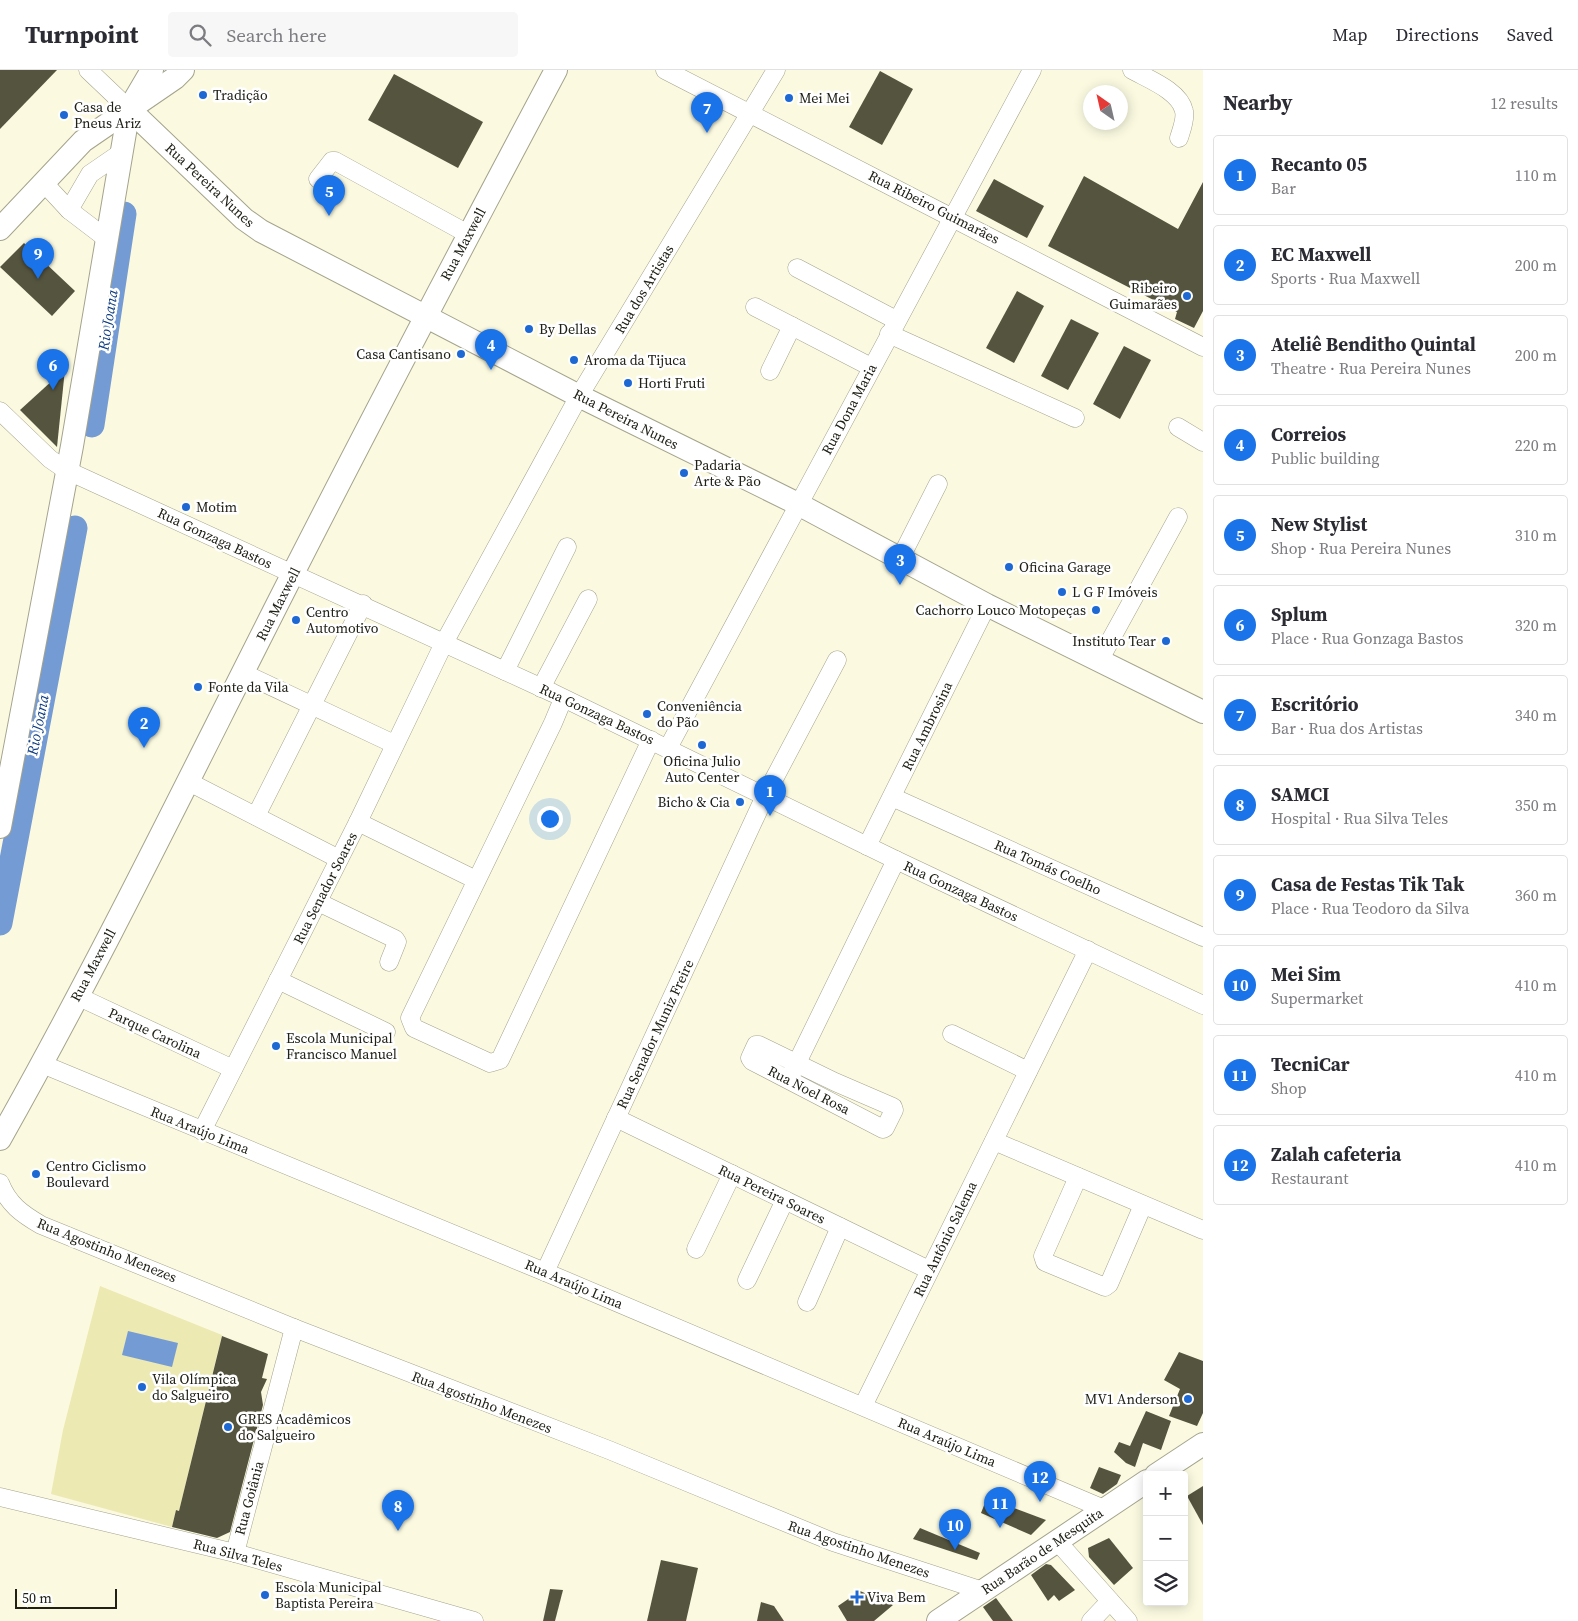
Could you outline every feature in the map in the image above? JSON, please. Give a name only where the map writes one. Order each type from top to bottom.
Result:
[{"type":"main road","points":[[0,827],[66,470],[129,109],[152,70]]},
{"type":"main road","points":[[0,229],[83,141],[175,78],[183,70]]},
{"type":"main road","name":"Rua Maxwell","points":[[0,1139],[42,1064],[189,782],[293,573],[425,316],[556,70]]},
{"type":"main road","name":"Rua Pereira Nunes","points":[[129,109],[244,218],[261,231],[579,396],[798,504],[987,605],[1203,712]]},
{"type":"main road","points":[[1162,1471],[1203,1444]]},
{"type":"main road","name":"Rua Barão de Mesquita","points":[[938,1621],[1143,1484]]},
{"type":"street","name":"Rua Pereira Nunes","points":[[88,70],[129,109]]},
{"type":"street","name":"Rua Ribeiro Guimarães","points":[[665,70],[953,216],[1203,347]]},
{"type":"street","name":"Rua dos Artistas","points":[[444,642],[579,396],[776,70]]},
{"type":"street","name":"Rua Dona Maria","points":[[668,748],[1032,70]]},
{"type":"street","points":[[1132,70],[1169,92],[1180,103],[1184,114],[1179,138]]},
{"type":"street","points":[[69,210],[90,174],[122,152]]},
{"type":"street","points":[[318,179],[332,161],[335,161],[468,234]]},
{"type":"street","points":[[44,184],[69,210],[106,239]]},
{"type":"street","points":[[796,268],[893,327],[1075,418]]},
{"type":"street","points":[[755,307],[871,367]]},
{"type":"street","points":[[770,371],[792,326]]},
{"type":"street","name":"Rua Gonzaga Bastos","points":[[0,411],[40,450],[66,470],[444,642],[668,748],[896,860],[1203,1005]]},
{"type":"street","points":[[1178,427],[1203,442]]},
{"type":"street","points":[[900,559],[938,484]]},
{"type":"street","points":[[1099,661],[1178,517]]},
{"type":"street","points":[[505,671],[567,547]]},
{"type":"street","points":[[541,688],[588,599]]},
{"type":"street","points":[[256,816],[363,604]]},
{"type":"street","name":"Rua Ambrosina","points":[[867,846],[987,605]]},
{"type":"street","name":"Rua Senador Soares","points":[[202,1131],[358,822],[444,642]]},
{"type":"street","name":"Rua Senador Muniz Freire","points":[[545,1272],[765,796],[837,660]]},
{"type":"street","points":[[243,673],[394,744]]},
{"type":"street","points":[[563,699],[549,732],[410,1018],[414,1028],[490,1063],[500,1060],[651,740]]},
{"type":"street","points":[[189,782],[339,858]]},
{"type":"street","name":"Rua Tomás Coelho","points":[[892,797],[1203,937]]},
{"type":"street","points":[[358,822],[468,876]]},
{"type":"street","points":[[789,1081],[896,860]]},
{"type":"street","points":[[318,902],[395,939],[397,942],[389,962]]},
{"type":"street","name":"Rua Antônio Salema","points":[[863,1406],[1088,950]]},
{"type":"street","points":[[278,980],[386,1032]]},
{"type":"street","name":"Parque Carolina","points":[[77,996],[233,1069]]},
{"type":"street","points":[[952,1034],[1028,1071]]},
{"type":"street","name":"Rua Noel Rosa","points":[[756,1045],[760,1045],[796,1064],[894,1110],[883,1129],[789,1081],[750,1058],[756,1045]]},
{"type":"street","name":"Rua Araújo Lima","points":[[42,1064],[545,1272],[1104,1509]]},
{"type":"street","name":"Rua Pereira Soares","points":[[616,1118],[929,1270]]},
{"type":"street","points":[[994,1141],[1203,1230]]},
{"type":"street","points":[[696,1248],[732,1174]]},
{"type":"street","points":[[1078,1177],[1043,1256],[1045,1262],[1105,1287],[1109,1284],[1143,1205]]},
{"type":"street","name":"Rua Agostinho Menezes","points":[[0,1183],[13,1205],[25,1216],[41,1225],[294,1328],[609,1450],[833,1542],[983,1591]]},
{"type":"street","points":[[747,1280],[785,1200]]},
{"type":"street","points":[[807,1302],[840,1227]]},
{"type":"street","name":"Rua Goiânia","points":[[235,1553],[294,1328]]},
{"type":"street","name":"Rua Silva Teles","points":[[0,1498],[235,1553],[474,1621]]},
{"type":"street","points":[[1057,1541],[1128,1621]]},
{"type":"street","points":[[1091,1621],[1110,1601]]},
{"type":"shaded area","name":"Vila Olímpica do Salgueiro","points":[[100,1286],[222,1335],[179,1511],[176,1510],[172,1527],[51,1494],[63,1430]]},
{"type":"water","points":[[128,1331],[178,1343],[172,1367],[122,1355]]},
{"type":"building","points":[[0,70],[57,70],[0,129]]},
{"type":"building","points":[[880,71],[913,89],[882,145],[849,127]]},
{"type":"building","points":[[394,74],[483,122],[458,168],[368,120]]},
{"type":"building","points":[[1084,176],[1178,229],[1203,182],[1203,311],[1194,328],[1175,319],[1177,312],[1048,246]]},
{"type":"building","points":[[994,179],[1044,206],[1027,238],[976,211]]},
{"type":"building","points":[[24,243],[75,291],[52,316],[0,267]]},
{"type":"building","points":[[1017,291],[1044,306],[1014,363],[986,348]]},
{"type":"building","points":[[1071,319],[1099,333],[1068,390],[1041,376]]},
{"type":"building","points":[[1124,346],[1151,360],[1120,419],[1093,404]]},
{"type":"building","points":[[65,369],[57,447],[20,410]]},
{"type":"building","points":[[222,1336],[268,1354],[262,1378],[267,1379],[261,1392],[263,1405],[230,1532],[217,1538],[172,1527],[176,1510],[179,1511]]},
{"type":"building","points":[[1179,1352],[1203,1361],[1203,1413],[1197,1426],[1169,1416],[1180,1389],[1164,1380]]},
{"type":"building","points":[[1146,1411],[1171,1421],[1161,1450],[1143,1443],[1135,1467],[1126,1463],[1114,1452],[1119,1442],[1130,1446]]},
{"type":"building","points":[[1099,1467],[1121,1475],[1117,1484],[1103,1494],[1090,1488]]},
{"type":"building","points":[[1203,1486],[1203,1525],[1188,1498],[1188,1495]]},
{"type":"building","points":[[987,1498],[1046,1520],[1031,1535],[981,1513]]},
{"type":"building","points":[[920,1528],[980,1553],[977,1560],[913,1539]]},
{"type":"building","points":[[1109,1538],[1133,1568],[1114,1585],[1089,1557],[1088,1548]]},
{"type":"building","points":[[661,1560],[698,1568],[686,1621],[647,1621]]},
{"type":"building","points":[[1046,1564],[1051,1565],[1075,1590],[1059,1601],[1054,1595],[1048,1601],[1031,1575]]},
{"type":"building","points":[[550,1589],[563,1590],[555,1621],[543,1621]]},
{"type":"building","points":[[860,1591],[893,1605],[874,1621],[847,1621],[838,1606]]},
{"type":"building","points":[[996,1598],[1013,1621],[993,1621],[983,1607]]},
{"type":"building","points":[[761,1602],[774,1606],[784,1621],[757,1621]]},
{"type":"waterway","name":"Rio Joana","points":[[92,425],[124,214]]},
{"type":"waterway","name":"Rio Joana","points":[[0,923],[75,528]]},
{"type":"place","name":"Tradição","points":[[203,95]]},
{"type":"place","name":"Mei Mei","points":[[789,98]]},
{"type":"place","name":"Casa de Pneus Ariz","points":[[64,115]]},
{"type":"place","name":"Escritório","points":[[707,133]]},
{"type":"place","name":"New Stylist","points":[[329,216]]},
{"type":"place","name":"Casa de Festas Tik Tak","points":[[38,279]]},
{"type":"place","name":"Ribeiro Guimarães","points":[[1187,296]]},
{"type":"place","name":"By Dellas","points":[[529,329]]},
{"type":"place","name":"Casa Cantisano","points":[[461,354]]},
{"type":"place","name":"Aroma da Tijuca","points":[[574,360]]},
{"type":"place","name":"Correios","points":[[491,370]]},
{"type":"place","name":"Horti Fruti","points":[[628,383]]},
{"type":"place","name":"Splum","points":[[53,390]]},
{"type":"place","name":"Padaria Arte & Pão","points":[[684,473]]},
{"type":"place","name":"Motim","points":[[186,507]]},
{"type":"place","name":"Oficina Garage","points":[[1009,567]]},
{"type":"place","name":"Ateliê Benditho Quintal","points":[[900,585]]},
{"type":"place","name":"L G F Imóveis","points":[[1062,592]]},
{"type":"place","name":"Cachorro Louco Motopeças","points":[[1096,610]]},
{"type":"place","name":"Centro Automotivo","points":[[296,620]]},
{"type":"place","name":"Instituto Tear","points":[[1166,641]]},
{"type":"place","name":"Fonte da Vila","points":[[198,687]]},
{"type":"place","name":"Conveniência do Pão","points":[[647,714]]},
{"type":"place","name":"Oficina Julio Auto Center","points":[[702,745]]},
{"type":"place","name":"EC Maxwell","points":[[144,748]]},
{"type":"place","name":"Bicho & Cia","points":[[740,802]]},
{"type":"place","name":"Recanto 05","points":[[770,816]]},
{"type":"place","name":"Escola Municipal Francisco Manuel","points":[[276,1046]]},
{"type":"place","name":"Centro Ciclismo Boulevard","points":[[36,1174]]},
{"type":"place","name":"Vila Olímpica do Salgueiro","points":[[142,1387]]},
{"type":"place","name":"MV1 Anderson","points":[[1188,1399]]},
{"type":"place","name":"GRES Acadêmicos do Salgueiro","points":[[228,1427]]},
{"type":"place","name":"Zalah cafeteria","points":[[1040,1502]]},
{"type":"place","name":"TecniCar","points":[[1000,1528]]},
{"type":"place","name":"SAMCI","points":[[398,1531]]},
{"type":"place","name":"Mei Sim","points":[[955,1550]]},
{"type":"place","name":"Escola Municipal Baptista Pereira","points":[[265,1595]]},
{"type":"place","name":"Viva Bem","points":[[857,1597]]}]
